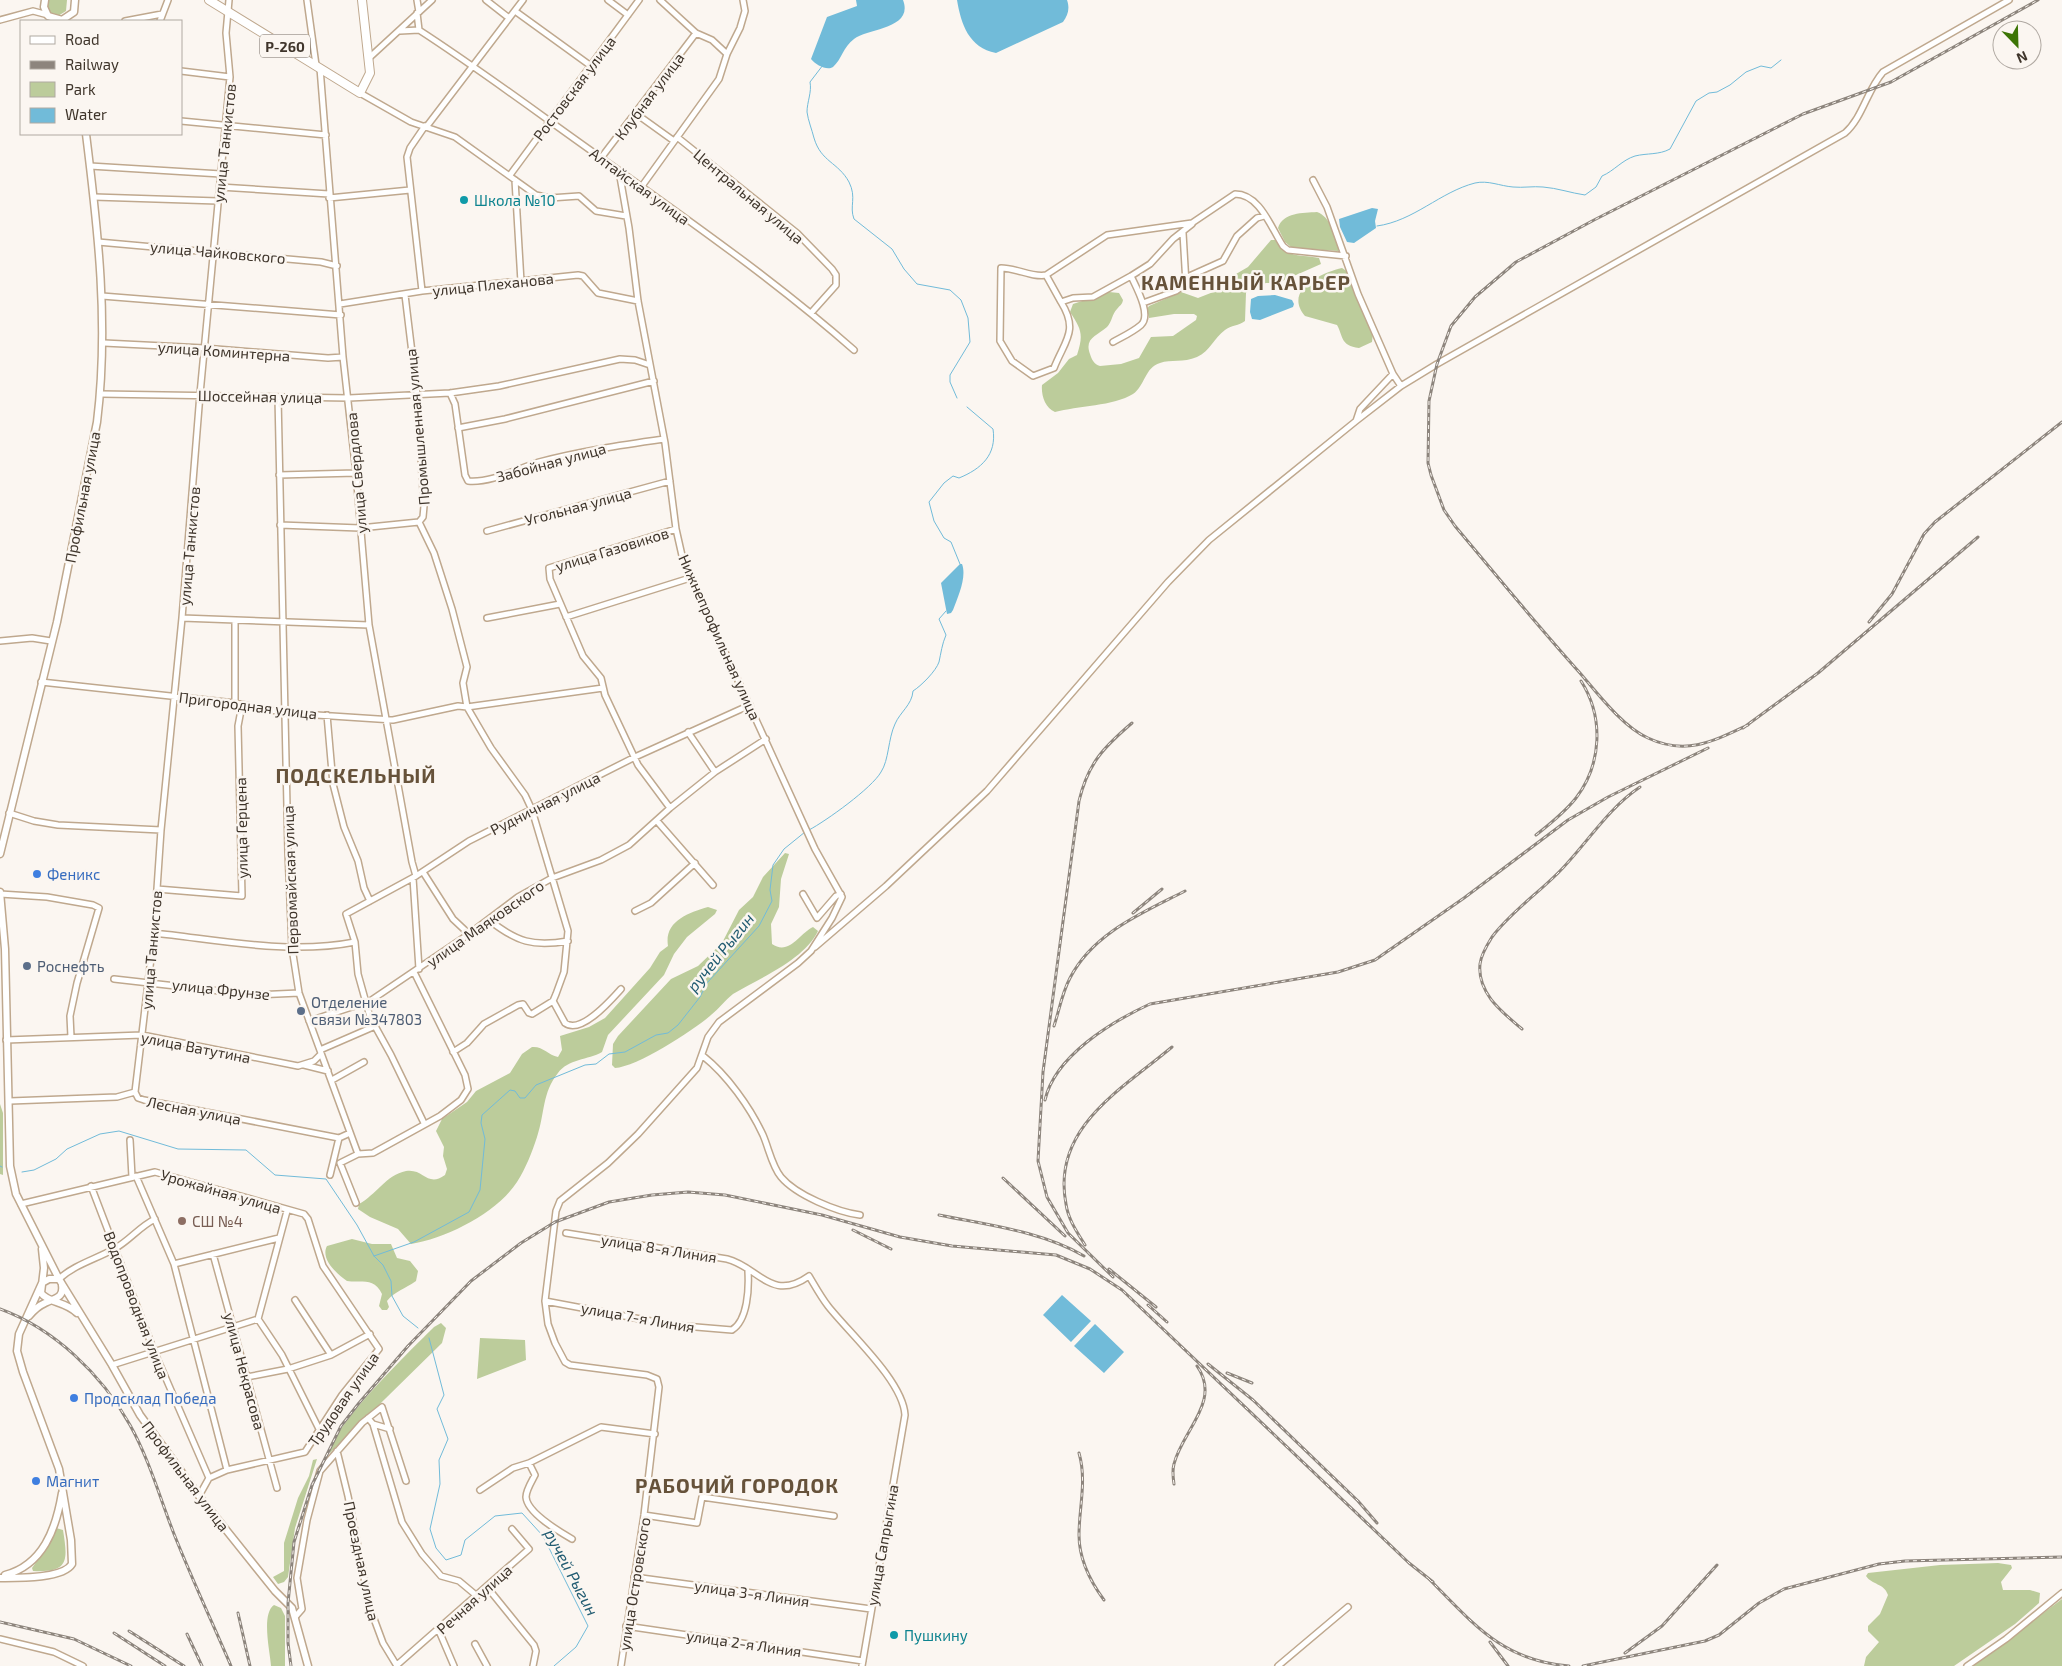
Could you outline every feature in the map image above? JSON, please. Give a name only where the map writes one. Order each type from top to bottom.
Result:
[{"type":"highway","name":"Р-260","points":[[209,0],[360,93]]},
{"type":"highway","points":[[360,93],[369,77],[369,58],[362,0]]},
{"type":"main road","points":[[70,20],[76,7],[75,0]]},
{"type":"main road","points":[[44,1],[48,15],[57,20]]},
{"type":"main road","points":[[62,20],[72,14]]},
{"type":"main road","name":"Профильная улица","points":[[0,854],[57,622],[96,431],[101,394],[104,343],[102,296],[94,197],[86,135]]},
{"type":"main road","name":"Профильная улица","points":[[0,893],[6,970],[6,1040],[10,1101],[11,1173],[21,1204],[59,1280],[112,1365],[153,1436],[199,1496],[292,1608],[295,1617]]},
{"type":"main road","name":"Профильная улица","points":[[32,1576],[56,1574],[70,1567],[72,1559],[59,1469],[19,1361],[17,1342],[41,1286],[44,1268],[42,1245]]},
{"type":"main road","points":[[26,1320],[40,1306],[52,1300],[62,1295],[59,1280],[49,1278],[41,1286],[42,1296],[52,1300]]},
{"type":"main road","name":"Профильная улица","points":[[52,1300],[70,1306],[83,1320]]},
{"type":"main road","points":[[0,1577],[29,1565],[48,1541],[55,1524],[63,1487]]},
{"type":"main road","points":[[55,1524],[63,1524],[69,1528]]},
{"type":"main road","points":[[0,1577],[32,1576],[29,1571],[29,1565]]},
{"type":"main road","points":[[295,1617],[308,1666]]},
{"type":"street","points":[[160,20],[168,0]]},
{"type":"street","name":"улица Танкистов","points":[[135,1092],[154,933],[161,830],[226,124],[230,77],[226,33],[229,0]]},
{"type":"street","name":"улица Свердлова","points":[[307,0],[318,66],[326,135],[329,196],[338,266],[343,357],[349,398],[369,625],[414,877],[416,971],[467,1079],[468,1089],[461,1100],[451,1109],[424,1123]]},
{"type":"street","points":[[400,31],[419,30],[417,0]]},
{"type":"street","points":[[369,58],[432,0]]},
{"type":"street","points":[[486,0],[509,18]]},
{"type":"street","points":[[422,292],[410,190],[408,153],[426,126],[523,0]]},
{"type":"street","points":[[608,0],[628,15]]},
{"type":"street","name":"Ростовская улица","points":[[510,175],[639,0]]},
{"type":"street","points":[[660,0],[696,33],[712,40],[727,54]]},
{"type":"street","points":[[642,186],[713,89],[740,28],[745,11],[742,0]]},
{"type":"street","points":[[545,1301],[556,1211],[560,1201],[623,1150],[697,1068],[708,1038],[719,1022],[798,963],[886,886],[982,796],[1199,550],[1240,514],[1402,386],[1679,226],[1845,133],[1853,125],[1874,83],[1889,68],[2009,0]]},
{"type":"street","points":[[0,20],[34,11],[44,1]]},
{"type":"street","points":[[34,11],[48,15]]},
{"type":"street","points":[[515,11],[591,66]]},
{"type":"street","points":[[130,20],[162,14]]},
{"type":"street","name":"Алтайская улица","points":[[419,30],[474,65],[642,186],[811,312],[854,350]]},
{"type":"street","name":"Клубная улица","points":[[601,158],[696,33]]},
{"type":"street","points":[[182,72],[230,77]]},
{"type":"street","points":[[360,93],[401,117],[455,137],[530,191],[543,197],[579,196],[596,211],[626,216]]},
{"type":"street","name":"Центральная улица","points":[[635,113],[675,139],[797,233],[832,269],[837,280],[833,289],[811,312]]},
{"type":"street","points":[[182,121],[326,135]]},
{"type":"street","points":[[90,166],[221,174]]},
{"type":"street","name":"Нижнепрофильная улица","points":[[619,171],[638,301],[654,381],[676,529],[683,560],[805,826],[840,894]]},
{"type":"street","points":[[515,180],[521,282]]},
{"type":"street","points":[[1313,180],[1346,256],[1358,294],[1393,374],[1402,386]]},
{"type":"street","points":[[220,187],[329,196],[410,190]]},
{"type":"street","points":[[1062,302],[1073,298],[1093,296],[1131,276],[1150,264],[1173,239],[1183,233],[1194,222],[1235,194],[1248,196],[1264,216],[1282,246],[1288,250],[1346,256]]},
{"type":"street","points":[[94,197],[218,201]]},
{"type":"street","points":[[1185,278],[1223,261],[1237,236],[1257,218],[1264,216]]},
{"type":"street","points":[[1046,275],[1062,302],[1071,323],[1067,338],[1054,368],[1034,376],[1012,361],[1000,341],[1001,268],[1015,268],[1038,276],[1046,275],[1107,235],[1194,222]]},
{"type":"street","points":[[1143,303],[1183,288],[1186,284],[1187,270],[1183,233]]},
{"type":"street","name":"улица Чайковского","points":[[98,242],[321,262],[338,266]]},
{"type":"street","name":"улица Плеханова","points":[[340,304],[422,292],[578,275],[583,276],[598,293],[638,301]]},
{"type":"street","points":[[1113,342],[1143,323],[1143,303],[1131,276]]},
{"type":"street","name":"Промышленная улица","points":[[405,295],[417,394],[424,506],[423,517],[418,522],[434,553],[452,609],[467,667],[463,683],[466,707],[491,748],[525,795],[532,810],[567,925],[568,941],[564,972],[553,1001]]},
{"type":"street","points":[[102,296],[209,303],[341,315]]},
{"type":"street","name":"улица Коминтерна","points":[[104,343],[204,348],[328,358],[343,357]]},
{"type":"street","name":"Шоссейная улица","points":[[101,394],[200,394],[349,398],[450,393],[491,388],[620,359],[636,360],[650,365]]},
{"type":"street","points":[[1356,421],[1360,410],[1393,374]]},
{"type":"street","points":[[450,393],[455,404],[458,428],[505,419],[654,381]]},
{"type":"street","name":"Первомайская улица","points":[[278,397],[282,623],[292,948],[299,993],[358,1154]]},
{"type":"street","name":"Забойная улица","points":[[458,428],[465,475],[468,481],[504,474],[537,463],[599,447],[664,439]]},
{"type":"street","points":[[279,476],[356,473]]},
{"type":"street","name":"Угольная улица","points":[[487,531],[670,481]]},
{"type":"street","points":[[280,525],[360,528],[418,522]]},
{"type":"street","name":"улица Газовиков","points":[[560,604],[550,579],[549,568],[676,529]]},
{"type":"street","points":[[566,617],[690,578]]},
{"type":"street","points":[[487,618],[560,604],[583,656],[598,672],[603,688],[642,772],[670,808]]},
{"type":"street","points":[[182,618],[369,625]]},
{"type":"street","points":[[235,620],[235,702]]},
{"type":"street","points":[[0,641],[32,638],[51,641]]},
{"type":"street","name":"Пригородная улица","points":[[41,682],[235,702],[286,713],[393,720],[458,706],[466,707],[603,688]]},
{"type":"street","name":"улица Герцена","points":[[157,889],[242,896],[238,726],[242,705]]},
{"type":"street","name":"Рудничная улица","points":[[355,942],[346,914],[423,872],[469,841],[635,757],[750,705]]},
{"type":"street","points":[[327,715],[333,784],[344,827],[358,861],[370,901]]},
{"type":"street","points":[[688,732],[715,772]]},
{"type":"street","name":"улица Маяковского","points":[[309,1021],[366,1002],[416,971],[489,920],[518,897],[552,878],[614,855],[629,845],[670,808],[715,772],[766,739]]},
{"type":"street","points":[[9,813],[34,821],[58,825],[161,830]]},
{"type":"street","points":[[657,821],[713,885]]},
{"type":"street","points":[[635,911],[651,903],[695,863]]},
{"type":"street","points":[[423,872],[453,919],[469,934]]},
{"type":"street","points":[[0,893],[47,897],[93,905],[99,908],[77,983],[70,1016],[71,1037]]},
{"type":"street","points":[[803,894],[817,918],[836,896],[840,894]]},
{"type":"street","points":[[811,951],[838,907],[840,894]]},
{"type":"street","points":[[489,920],[521,942],[537,944],[568,941]]},
{"type":"street","points":[[154,933],[292,948],[355,942],[358,974],[374,1027],[391,1055],[424,1123],[373,1153],[358,1154],[340,1162],[356,1203]]},
{"type":"street","name":"улица Фрунзе","points":[[114,979],[256,995],[299,993]]},
{"type":"street","points":[[453,1052],[467,1043],[484,1024],[518,1005],[523,1004],[530,1015],[553,1001],[565,1023],[576,1026],[585,1022],[602,1009],[621,989]]},
{"type":"street","points":[[303,1065],[314,1061],[320,1052],[374,1027]]},
{"type":"street","name":"улица Ватутина","points":[[6,1040],[142,1035],[328,1071]]},
{"type":"street","points":[[702,1056],[711,1063],[748,1109],[763,1135],[782,1179],[801,1192],[834,1209],[860,1216]]},
{"type":"street","points":[[332,1080],[364,1062]]},
{"type":"street","name":"Лесная улица","points":[[10,1101],[118,1097],[135,1092],[138,1098],[144,1100],[339,1138]]},
{"type":"street","points":[[330,1175],[339,1138],[350,1133]]},
{"type":"street","points":[[130,1140],[134,1177],[155,1219],[174,1264],[227,1470]]},
{"type":"street","name":"Урожайная улица","points":[[21,1204],[152,1172],[287,1211],[304,1214]]},
{"type":"street","name":"Водопроводная улица","points":[[91,1186],[154,1351],[209,1478]]},
{"type":"street","points":[[258,1318],[287,1211]]},
{"type":"street","name":"Трудовая улица","points":[[209,1478],[227,1470],[304,1453],[342,1395],[378,1351],[378,1346],[323,1266],[310,1224],[304,1214]]},
{"type":"street","points":[[59,1280],[68,1273],[116,1248],[140,1227],[155,1219]]},
{"type":"street","name":"улица 8-я Линия","points":[[566,1233],[727,1259],[735,1261],[769,1282],[789,1287],[794,1286],[809,1276],[826,1304],[894,1383],[905,1404],[904,1424]]},
{"type":"street","points":[[174,1264],[279,1238]]},
{"type":"street","name":"улица Некрасова","points":[[213,1254],[268,1462],[277,1488]]},
{"type":"street","name":"улица 7-я Линия","points":[[545,1301],[672,1325],[732,1330],[738,1324],[742,1314],[749,1284],[748,1270]]},
{"type":"street","points":[[296,1300],[331,1355]]},
{"type":"street","name":"улица Островского","points":[[545,1301],[550,1333],[564,1362],[601,1370],[647,1375],[659,1382],[655,1434],[621,1666]]},
{"type":"street","points":[[112,1365],[258,1318]]},
{"type":"street","points":[[258,1318],[273,1339],[320,1431]]},
{"type":"street","points":[[247,1377],[288,1369],[331,1355],[370,1334]]},
{"type":"street","points":[[295,1617],[302,1607],[297,1578],[311,1502],[320,1471],[368,1418],[382,1407],[406,1481]]},
{"type":"street","points":[[368,1418],[374,1424],[390,1429]]},
{"type":"street","points":[[374,1424],[402,1522],[422,1554],[441,1576],[459,1581],[477,1596]]},
{"type":"street","name":"улица Сапрыгина","points":[[862,1663],[904,1424]]},
{"type":"street","points":[[480,1490],[512,1468],[529,1463],[601,1426],[655,1434]]},
{"type":"street","name":"Проездная улица","points":[[337,1451],[348,1496],[370,1608],[383,1642],[397,1666]]},
{"type":"street","points":[[529,1463],[535,1475],[527,1492],[528,1502],[545,1522],[572,1539]]},
{"type":"street","points":[[199,1496],[209,1478]]},
{"type":"street","points":[[644,1515],[698,1523],[702,1497],[834,1516]]},
{"type":"street","name":"Речная улица","points":[[397,1666],[439,1631],[529,1549],[512,1529]]},
{"type":"street","name":"улица 3-я Линия","points":[[634,1577],[871,1609]]},
{"type":"street","points":[[487,1587],[534,1645],[536,1652],[533,1666]]},
{"type":"street","points":[[1967,1666],[2006,1639],[2062,1593]]},
{"type":"street","points":[[1278,1666],[1348,1607]]},
{"type":"street","name":"улица 2-я Линия","points":[[626,1626],[862,1663]]},
{"type":"street","points":[[439,1631],[454,1666]]},
{"type":"street","points":[[0,1639],[48,1650],[83,1666]]},
{"type":"street","points":[[475,1644],[487,1666]]},
{"type":"green space","points":[[47,0],[67,0],[66,11],[58,16],[51,14],[47,9]]},
{"type":"green space","points":[[1317,212],[1322,214],[1329,222],[1340,249],[1338,251],[1292,248],[1285,242],[1278,228],[1284,219],[1294,214]]},
{"type":"green space","points":[[1271,240],[1275,240],[1285,250],[1294,255],[1319,258],[1321,264],[1278,283],[1266,283],[1248,289],[1246,293],[1245,321],[1225,330],[1197,357],[1155,365],[1133,394],[1116,401],[1055,412],[1046,404],[1042,393],[1042,385],[1058,373],[1069,359],[1077,355],[1079,348],[1080,332],[1070,312],[1073,304],[1109,292],[1119,293],[1123,300],[1122,303],[1115,311],[1107,327],[1092,338],[1089,349],[1092,360],[1100,366],[1121,364],[1139,358],[1151,337],[1173,336],[1196,320],[1197,316],[1194,314],[1174,314],[1149,318],[1147,309],[1149,306],[1181,292],[1198,298],[1226,287],[1236,274],[1248,267]]},
{"type":"green space","points":[[1342,268],[1348,272],[1354,291],[1373,333],[1372,342],[1359,348],[1346,343],[1337,325],[1305,316],[1299,307],[1299,298],[1307,284],[1324,274]]},
{"type":"green space","points":[[785,853],[789,854],[781,879],[779,907],[771,924],[772,944],[778,947],[789,945],[813,927],[818,931],[811,941],[803,951],[792,959],[733,994],[711,1015],[679,1038],[651,1055],[625,1066],[615,1068],[612,1065],[613,1044],[618,1036],[671,979],[698,966],[722,943],[739,910],[753,897],[763,877]]},
{"type":"green space","points":[[708,907],[717,910],[715,914],[687,937],[674,954],[664,975],[608,1035],[602,1052],[573,1062],[562,1068],[558,1073],[546,1096],[540,1128],[526,1166],[517,1182],[497,1204],[484,1214],[455,1230],[411,1244],[398,1229],[370,1217],[358,1209],[359,1204],[399,1173],[406,1171],[417,1172],[429,1179],[445,1175],[447,1169],[443,1156],[444,1147],[436,1131],[442,1119],[467,1102],[476,1091],[510,1073],[522,1054],[532,1047],[539,1048],[558,1057],[562,1050],[560,1036],[589,1027],[605,1018],[650,968],[660,952],[668,946],[668,938],[673,925],[692,912]]},
{"type":"green space","points":[[0,1104],[3,1113],[3,1175],[0,1174]]},
{"type":"green space","points":[[352,1239],[372,1244],[391,1244],[397,1258],[410,1261],[418,1271],[416,1281],[397,1292],[387,1301],[389,1307],[387,1310],[382,1310],[379,1306],[382,1294],[375,1285],[367,1282],[347,1281],[334,1270],[328,1261],[325,1251],[327,1246]]},
{"type":"green space","points":[[441,1323],[446,1328],[442,1343],[330,1453],[334,1441],[344,1425],[374,1388],[434,1327]]},
{"type":"green space","points":[[480,1338],[525,1340],[526,1360],[477,1379]]},
{"type":"green space","points":[[317,1459],[295,1528],[288,1577],[284,1582],[278,1584],[273,1577],[284,1571],[284,1543],[298,1498],[309,1476],[313,1460]]},
{"type":"green space","points":[[56,1528],[63,1530],[65,1557],[63,1563],[54,1570],[33,1571],[32,1568],[49,1544]]},
{"type":"green space","points":[[1998,1563],[2011,1565],[2012,1568],[2001,1582],[2003,1590],[2030,1590],[2040,1593],[2039,1603],[2015,1624],[1954,1666],[1864,1666],[1866,1657],[1879,1642],[1868,1631],[1868,1626],[1880,1614],[1888,1595],[1884,1588],[1866,1576],[1868,1573],[1940,1565]]},
{"type":"green space","points":[[2062,1599],[2062,1666],[1973,1666]]},
{"type":"green space","points":[[274,1605],[281,1608],[285,1616],[285,1666],[271,1666],[267,1624],[270,1610]]},
{"type":"water","points":[[856,0],[903,0],[905,10],[902,17],[896,22],[854,39],[833,67],[825,68],[819,65],[811,59],[827,17],[857,6]]},
{"type":"water","points":[[957,0],[1067,0],[1068,9],[1063,22],[996,53],[979,46],[968,34],[961,18]]},
{"type":"water","points":[[1372,208],[1378,209],[1375,221],[1376,228],[1354,243],[1347,242],[1340,227],[1339,219]]},
{"type":"water","points":[[1275,295],[1292,300],[1293,307],[1260,320],[1252,319],[1250,312],[1251,299],[1258,296]]},
{"type":"water","points":[[962,564],[963,569],[961,587],[953,610],[947,614],[941,583]]},
{"type":"water","points":[[1062,1295],[1091,1321],[1071,1342],[1043,1315]]},
{"type":"water","points":[[1095,1324],[1124,1352],[1104,1373],[1074,1346]]},
{"type":"waterway","points":[[1377,226],[1415,213],[1462,187],[1480,182],[1513,187],[1548,188],[1585,195],[1596,187],[1602,176],[1626,160],[1635,156],[1670,149],[1696,101],[1709,93],[1717,92],[1730,85],[1746,72],[1761,66],[1771,68],[1781,60]]},
{"type":"waterway","name":"ручей Рыгин","points":[[823,65],[810,82],[808,115],[817,146],[825,157],[845,175],[849,182],[853,197],[852,210],[854,219],[892,249],[904,269],[917,284],[950,290],[961,300],[968,318],[970,342],[950,375],[950,382],[957,398]]},
{"type":"waterway","name":"ручей Рыгин","points":[[960,564],[951,542],[944,538],[934,521],[929,502],[944,483],[953,476],[959,478],[974,470],[990,454],[994,438],[993,429],[967,407]]},
{"type":"waterway","name":"ручей Рыгин","points":[[809,830],[859,795],[881,772],[886,762],[897,720],[908,704],[913,691],[928,678],[939,662],[946,635],[939,619],[946,611]]},
{"type":"waterway","name":"ручей Рыгин","points":[[374,1256],[414,1242],[469,1212],[480,1190],[485,1139],[481,1123],[482,1115],[510,1090],[515,1091],[520,1098],[525,1098],[536,1085],[585,1065],[596,1064],[609,1054],[625,1052],[656,1035],[668,1033],[678,1025],[700,997],[707,983],[759,926],[772,901],[770,890],[773,865],[784,849],[805,832]]},
{"type":"waterway","name":"ручей Рыгин","points":[[22,1172],[34,1170],[56,1159],[67,1149],[100,1134],[119,1131],[178,1149],[246,1150],[275,1175],[326,1179],[357,1225],[374,1256],[383,1265],[391,1281],[392,1296],[403,1316],[418,1328]]},
{"type":"waterway","name":"ручей Рыгин","points":[[429,1338],[444,1395],[437,1409],[448,1439],[439,1460],[440,1484],[430,1529],[436,1548],[446,1560],[461,1555],[465,1540],[495,1516],[522,1513],[543,1536],[588,1626],[576,1647],[554,1666]]},
{"type":"railway","points":[[1748,725],[1711,741],[1687,746],[1662,743],[1639,733],[1620,718],[1603,700],[1455,526],[1444,510],[1428,463],[1429,401],[1437,364],[1451,326],[1475,297],[1516,262],[1594,220],[1803,114],[1891,82],[2038,0]]},
{"type":"railway","points":[[1869,622],[1892,594],[1924,534],[1935,522],[2062,422]]},
{"type":"railway","points":[[1743,728],[1818,673],[1978,537]]},
{"type":"railway","points":[[1536,835],[1572,803],[1585,785],[1591,770],[1597,740],[1596,725],[1594,710],[1581,681]]},
{"type":"railway","points":[[1113,1277],[1068,1233],[1047,1197],[1038,1161],[1043,1072],[1079,801],[1087,776],[1098,757],[1132,723]]},
{"type":"railway","points":[[1045,1100],[1051,1084],[1060,1069],[1072,1055],[1102,1031],[1135,1011],[1150,1004],[1338,972],[1375,960],[1464,898],[1568,820],[1608,797],[1708,748]]},
{"type":"railway","points":[[1522,1029],[1499,1009],[1482,984],[1480,964],[1484,950],[1492,937],[1507,920],[1558,873],[1607,816],[1640,787]]},
{"type":"railway","points":[[1133,913],[1162,889]]},
{"type":"railway","points":[[1054,1026],[1067,984],[1080,962],[1092,949],[1105,936],[1136,916],[1185,891]]},
{"type":"railway","points":[[1085,1245],[1067,1210],[1064,1177],[1069,1153],[1080,1132],[1095,1113],[1113,1095],[1172,1047]]},
{"type":"railway","points":[[1003,1178],[1065,1236]]},
{"type":"railway","points":[[291,1666],[288,1643],[288,1603],[294,1542],[312,1485],[341,1426],[359,1403],[408,1346],[471,1281],[521,1243],[555,1222],[609,1202],[652,1195],[688,1192],[725,1195],[822,1215],[900,1237],[952,1246],[1056,1255],[1090,1269],[1122,1290],[1409,1563],[1433,1582]]},
{"type":"railway","points":[[939,1215],[995,1226],[1050,1240],[1084,1256]]},
{"type":"railway","points":[[853,1230],[891,1249]]},
{"type":"railway","points":[[1109,1269],[1156,1307]]},
{"type":"railway","points":[[1148,1305],[1167,1322]]},
{"type":"railway","points":[[0,1309],[40,1329],[58,1341],[91,1372],[119,1406],[143,1451],[181,1551],[231,1666]]},
{"type":"railway","points":[[1208,1364],[1253,1400],[1358,1501],[1377,1523]]},
{"type":"railway","points":[[1174,1484],[1173,1469],[1178,1452],[1203,1404],[1204,1379],[1197,1366]]},
{"type":"railway","points":[[1227,1373],[1252,1383]]},
{"type":"railway","points":[[1079,1453],[1082,1474],[1079,1525],[1081,1553],[1090,1578],[1104,1600]]},
{"type":"railway","points":[[1583,1666],[1705,1641],[1719,1635],[1759,1603],[1784,1589],[1879,1564],[1905,1561],[2062,1557]]},
{"type":"railway","points":[[1625,1653],[1662,1626],[1717,1565]]},
{"type":"railway","points":[[1429,1579],[1475,1625],[1507,1648],[1545,1662],[1569,1666]]},
{"type":"railway","points":[[238,1613],[250,1666]]},
{"type":"railway","points":[[0,1622],[74,1639],[131,1666]]},
{"type":"railway","points":[[129,1631],[184,1666]]},
{"type":"railway","points":[[114,1633],[165,1666]]},
{"type":"railway","points":[[187,1634],[202,1666]]},
{"type":"railway","points":[[1490,1642],[1508,1666]]},
{"type":"place","name":"Школа №10","points":[[464,200]]},
{"type":"place","name":"Феникс","points":[[37,874]]},
{"type":"place","name":"Роснефть","points":[[27,966]]},
{"type":"place","name":"Отделение связи №347803","points":[[301,1011]]},
{"type":"place","name":"СШ №4","points":[[182,1221]]},
{"type":"place","name":"Продсклад Победа","points":[[74,1398]]},
{"type":"place","name":"Магнит","points":[[36,1481]]},
{"type":"place","name":"Пушкину","points":[[894,1635]]},
{"type":"district","name":"КАМЕННЫЙ КАРЬЕР","points":[[1246,282]]},
{"type":"district","name":"ПОДСКЕЛЬНЫЙ","points":[[356,775]]},
{"type":"district","name":"РАБОЧИЙ ГОРОДОК","points":[[737,1485]]}]
